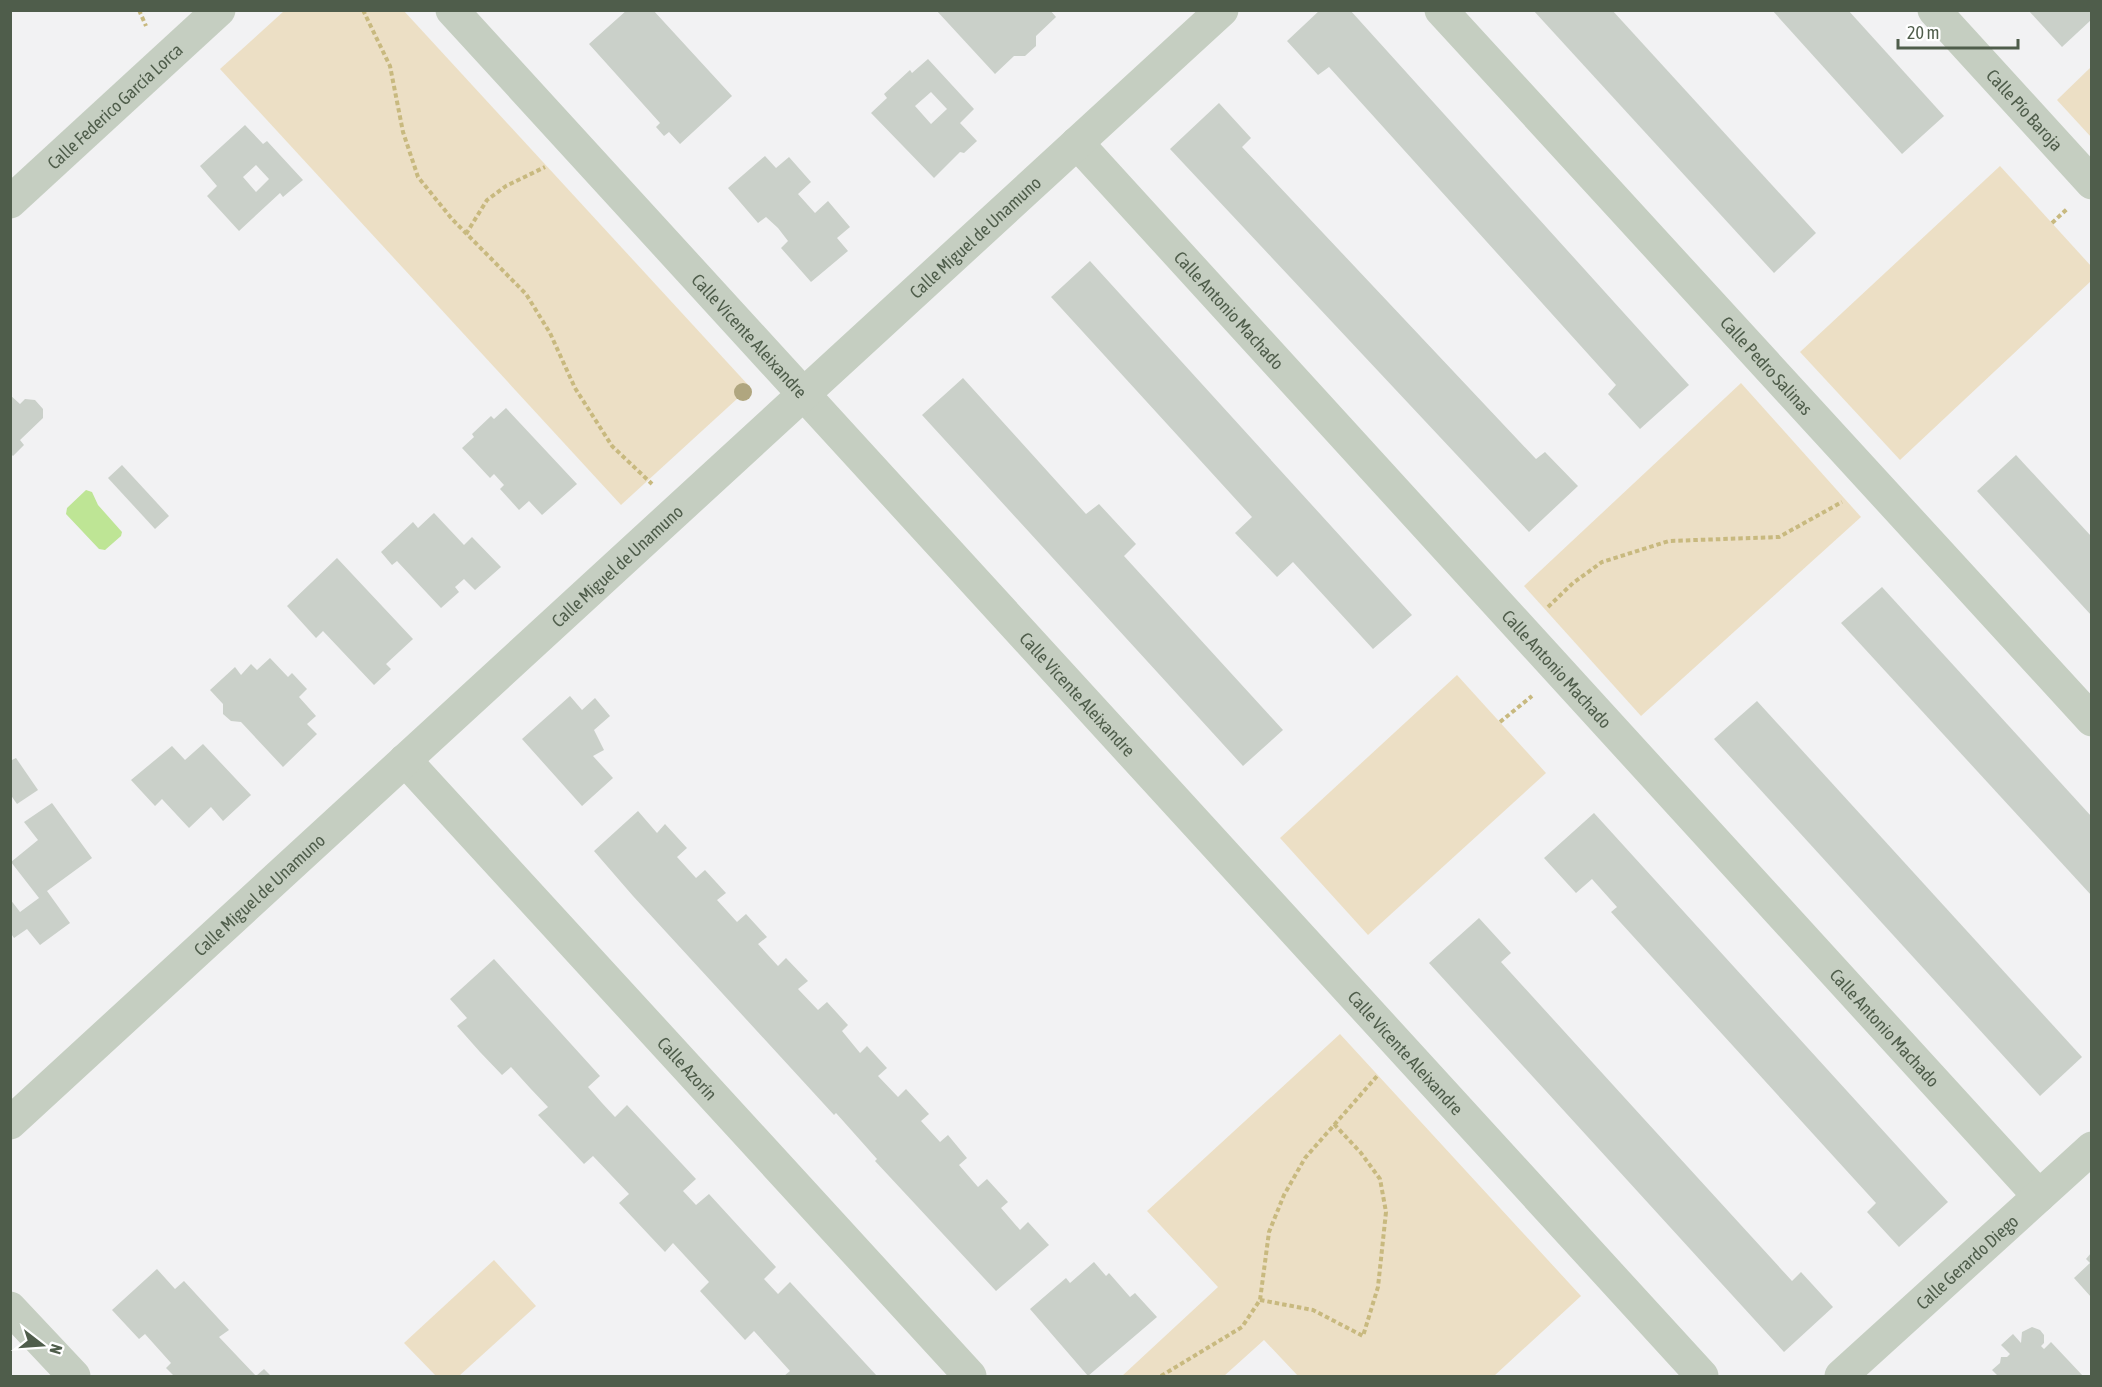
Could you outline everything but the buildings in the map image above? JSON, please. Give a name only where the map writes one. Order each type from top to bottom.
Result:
[{"type":"street","name":"Calle Federico García Lorca","points":[[10,202],[219,10]]},
{"type":"street","name":"Calle Vicente Aleixandre","points":[[452,10],[1702,1377]]},
{"type":"street","name":"Calle Miguel de Unamuno","points":[[10,1123],[1222,10]]},
{"type":"street","name":"Calle Pedro Salinas","points":[[1441,10],[2091,720]]},
{"type":"street","name":"Calle Pío Baroja","points":[[1934,10],[2091,183]]},
{"type":"street","name":"Calle Antonio Machado","points":[[1077,143],[2039,1196]]},
{"type":"street","name":"Calle Azorín","points":[[405,760],[970,1377]]},
{"type":"street","name":"Calle Gerardo Diego","points":[[1841,1377],[2091,1148]]},
{"type":"street","points":[[10,1308],[74,1377]]},
{"type":"path","points":[[363,10],[390,66],[403,132],[418,177],[452,219],[526,294],[550,333],[575,388],[612,446],[678,509]]},
{"type":"path","points":[[466,234],[487,200],[506,186],[579,149]]},
{"type":"path","points":[[2052,223],[2070,207]]},
{"type":"path","points":[[1522,631],[1573,583],[1602,562],[1670,541],[1779,537],[1846,500],[1869,478]]},
{"type":"path","points":[[1161,1377],[1242,1327],[1260,1300],[1269,1232],[1284,1195],[1305,1158],[1402,1048]]},
{"type":"path","points":[[1260,1300],[1313,1310],[1363,1336],[1378,1287],[1386,1212],[1380,1179],[1361,1153],[1334,1124]]},
{"type":"shaded area","points":[[284,11],[404,11],[750,387],[621,505],[220,69]]},
{"type":"shaded area","points":[[2091,67],[2091,137],[2057,100]]},
{"type":"shaded area","points":[[2000,166],[2091,266],[2091,281],[1900,460],[1800,352]]},
{"type":"shaded area","points":[[1741,383],[1861,517],[1641,716],[1524,586]]},
{"type":"shaded area","points":[[86,490],[92,492],[98,505],[122,532],[121,536],[105,550],[99,549],[66,514],[67,508]]},
{"type":"shaded area","points":[[1457,675],[1546,773],[1368,935],[1280,838]]},
{"type":"shaded area","points":[[1340,1034],[1581,1296],[1494,1376],[1298,1376],[1264,1340],[1224,1376],[1122,1376],[1218,1287],[1147,1211]]},
{"type":"shaded area","points":[[494,1260],[536,1306],[459,1376],[436,1376],[404,1343]]}]
